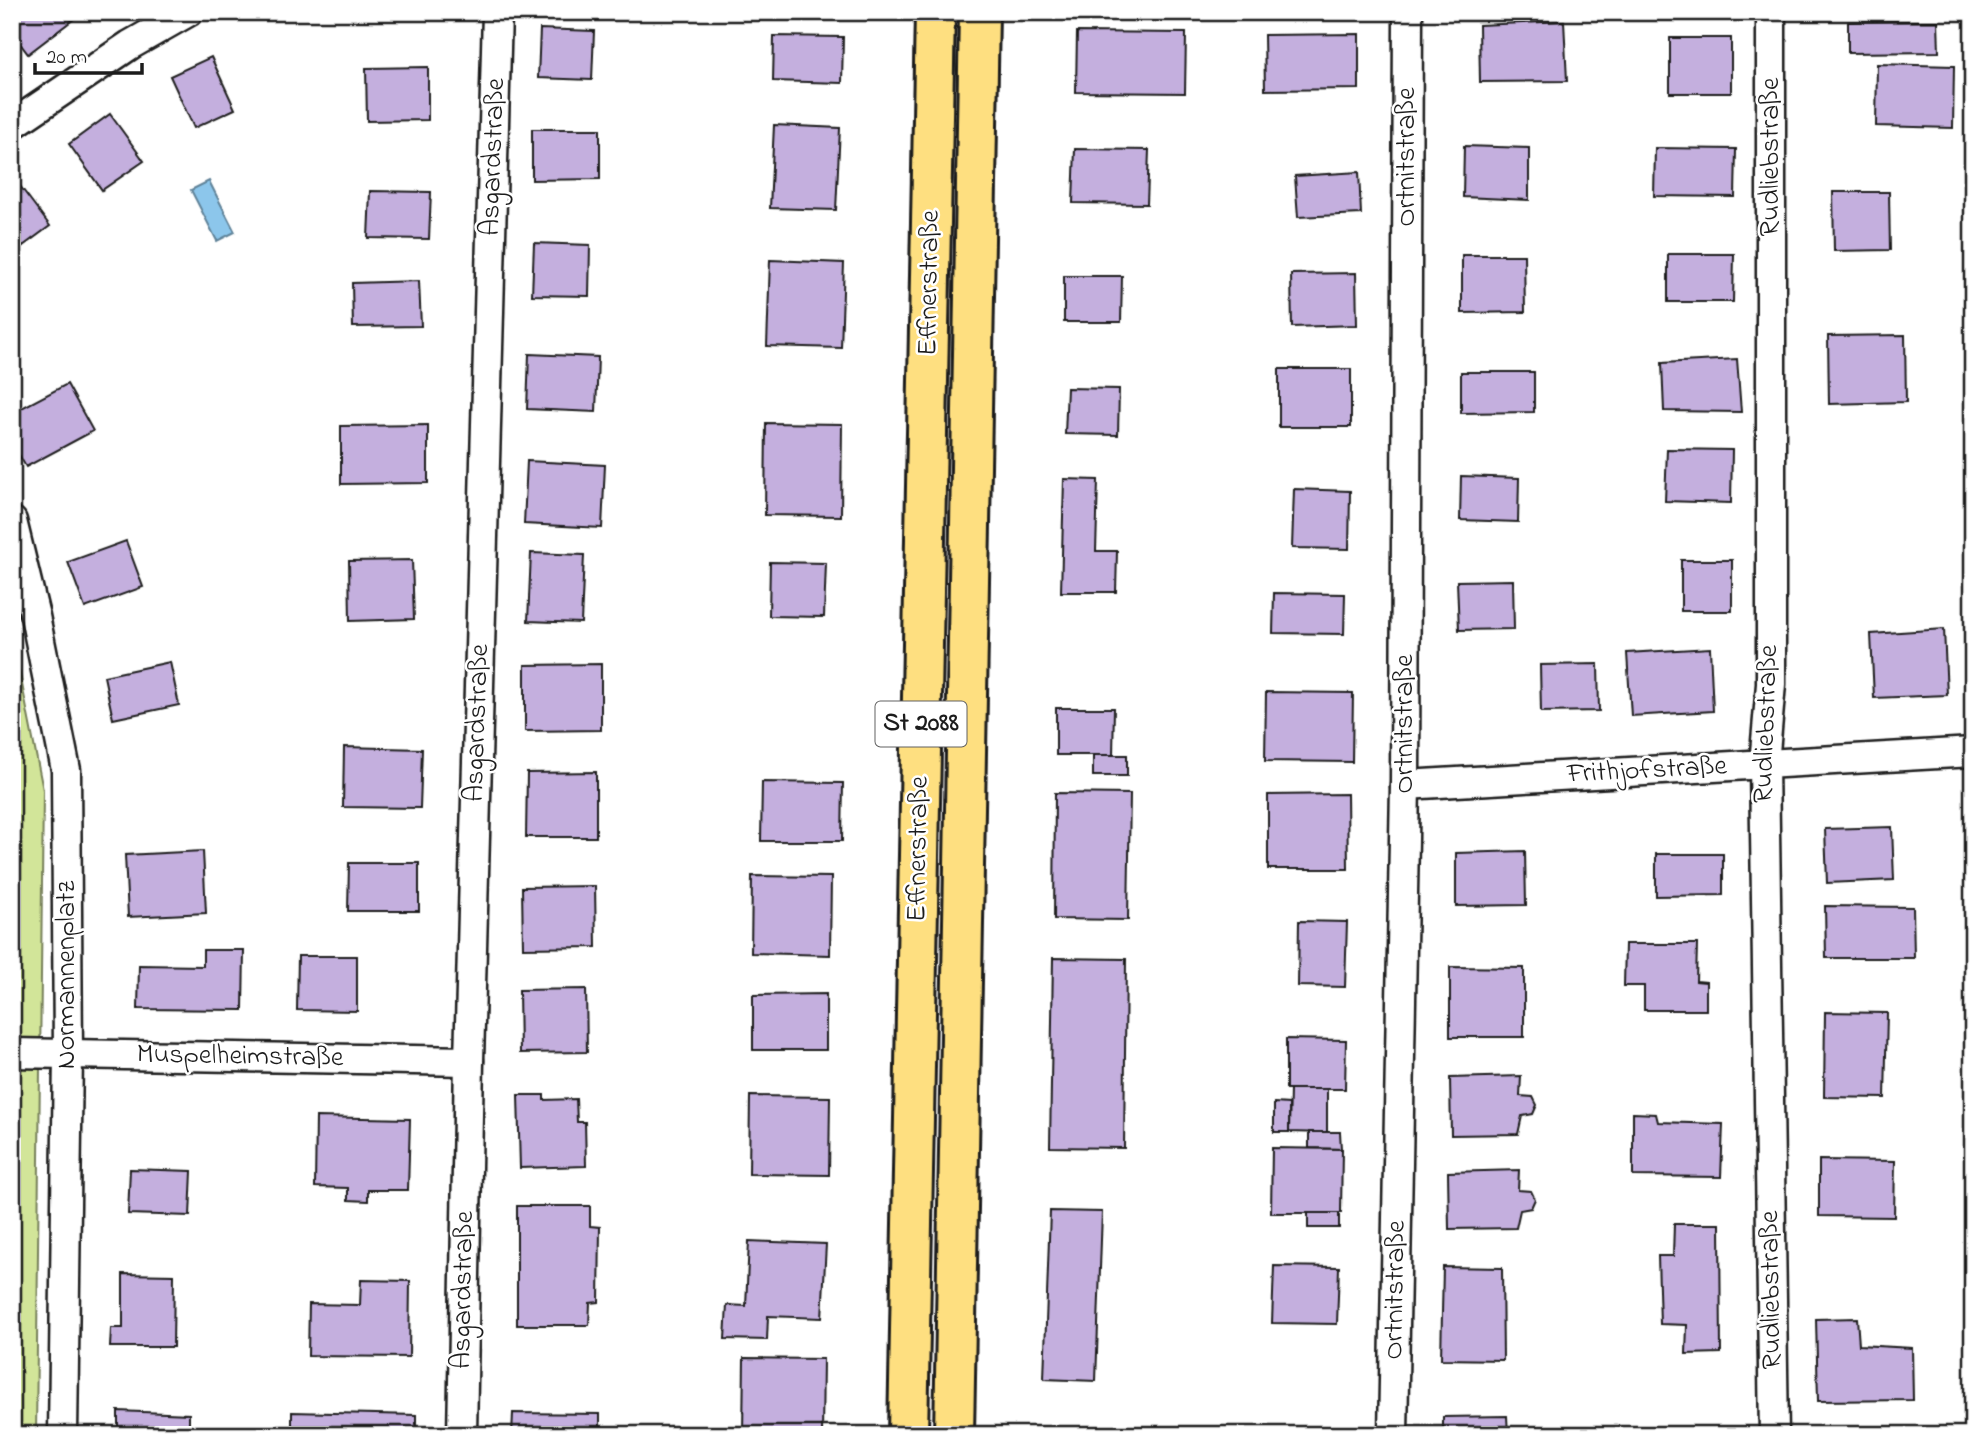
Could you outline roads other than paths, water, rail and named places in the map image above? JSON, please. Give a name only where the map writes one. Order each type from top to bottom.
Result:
[{"type":"main road","name":"Effnerstraße","points":[[908,1435],[935,12]]},
{"type":"main road","name":"Effnerstraße","points":[[954,1435],[979,12]]},
{"type":"street","points":[[12,125],[130,44],[188,12]]},
{"type":"street","name":"Asgardstraße","points":[[462,1435],[469,1060],[498,12]]},
{"type":"street","name":"Ortnitstraße","points":[[1394,1435],[1405,785],[1408,12]]},
{"type":"street","name":"Rudliebstraße","points":[[1770,12],[1770,684],[1764,764],[1774,1435]]},
{"type":"street","name":"Normannenplatz","points":[[12,521],[35,616],[66,770],[68,1054],[63,1435]]},
{"type":"street","name":"Frithjofstraße","points":[[1405,785],[1973,752]]},
{"type":"street","name":"Muspelheimstraße","points":[[12,1053],[469,1060]]},
{"type":"water","points":[[209,181],[235,232],[217,241],[191,190]]}]
